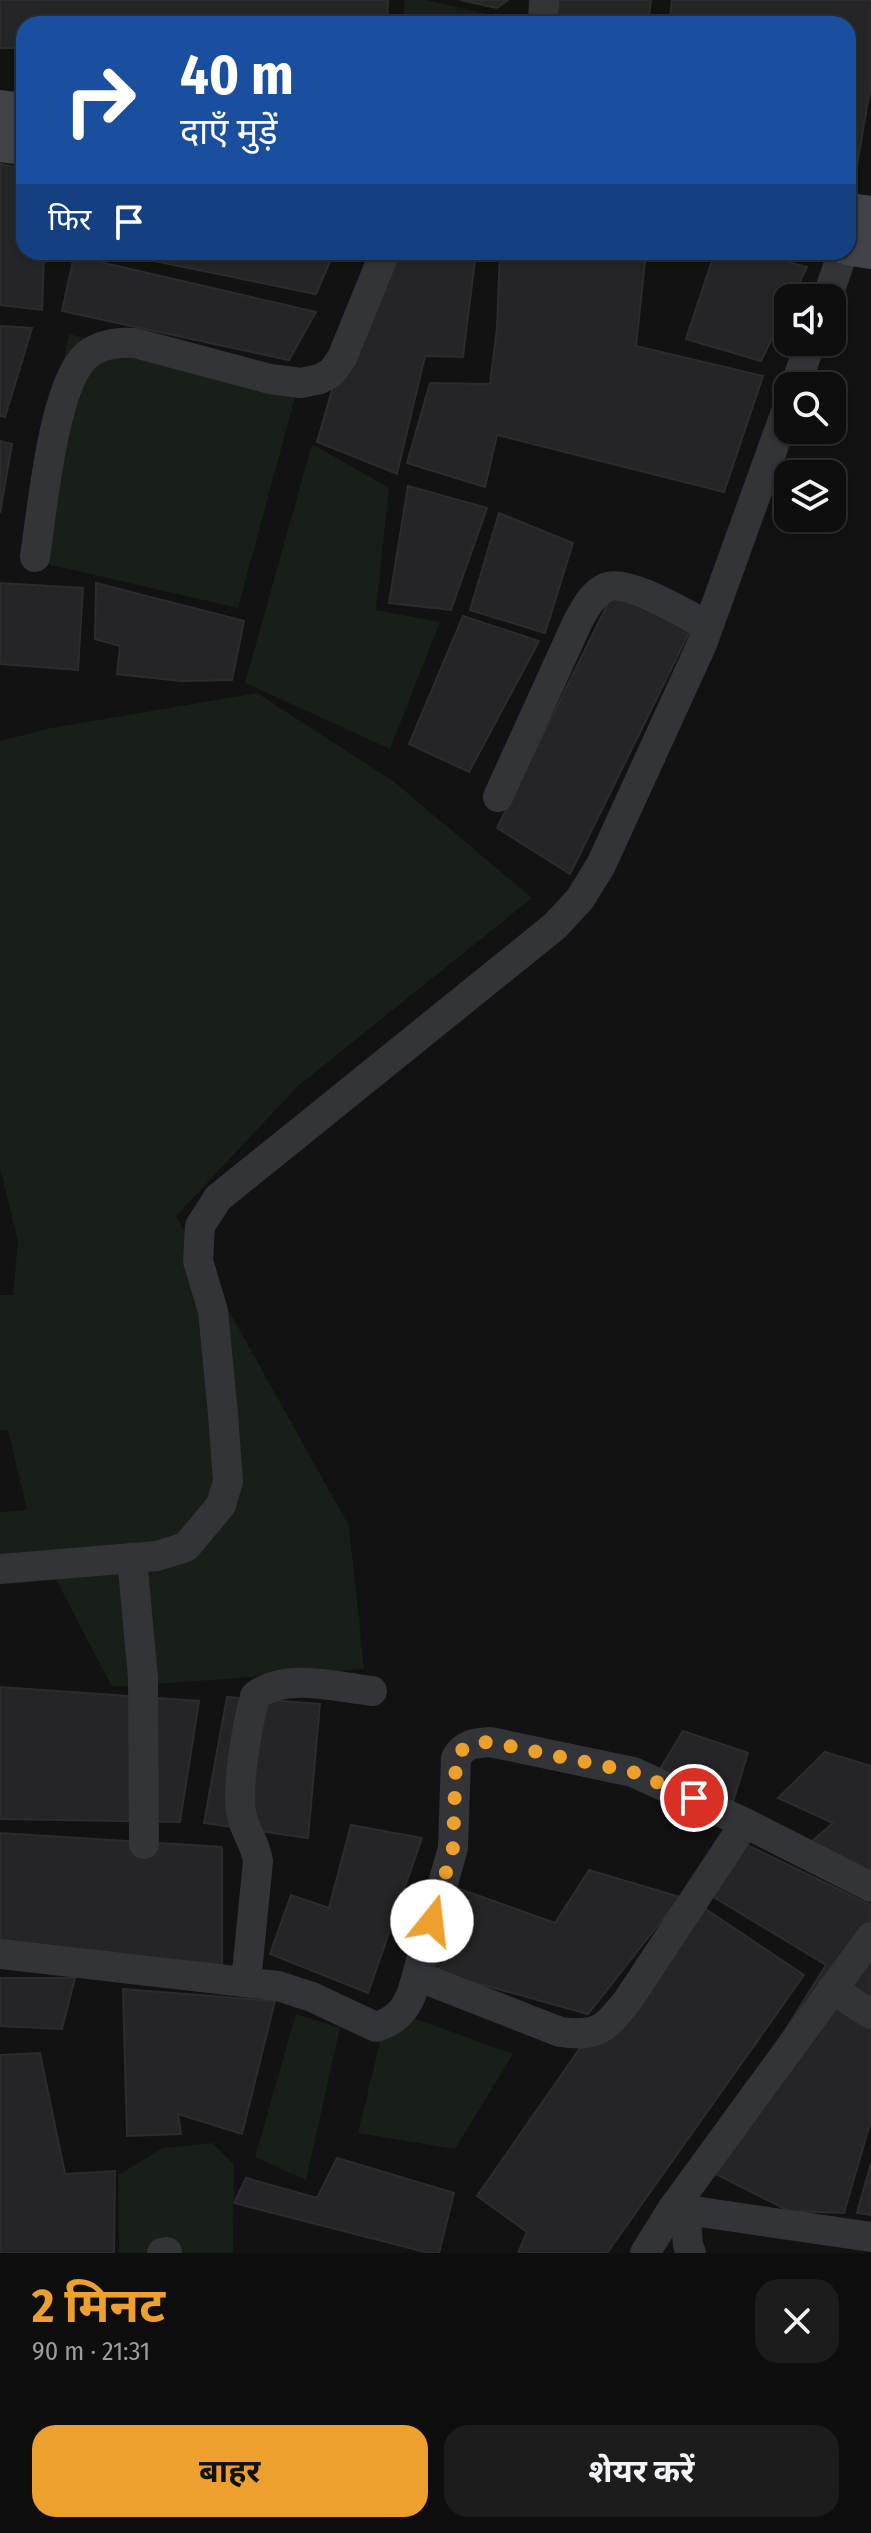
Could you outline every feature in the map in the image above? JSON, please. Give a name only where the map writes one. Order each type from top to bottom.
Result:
[{"type":"street","points":[[35,557],[49,461],[64,398],[74,371],[85,356],[101,347],[120,342],[135,343],[270,379],[301,383],[320,379],[332,372],[342,358],[382,260]]},
{"type":"street","points":[[833,284],[843,260]]},
{"type":"street","points":[[0,1569],[157,1556],[186,1547],[221,1505],[228,1481],[213,1311],[198,1261],[200,1226],[218,1198],[555,926],[580,899],[601,865],[708,626],[774,444]]},
{"type":"street","points":[[498,797],[578,621],[602,589],[614,584],[629,587],[708,626]]},
{"type":"street","points":[[132,1558],[143,1678],[144,1844]]},
{"type":"street","points":[[246,1982],[258,1861],[255,1844],[243,1820],[240,1801],[255,1696],[265,1688],[285,1684],[372,1691]]},
{"type":"street","points":[[0,1954],[278,1986],[312,1997],[376,2027],[388,2024],[405,2010],[417,1976],[453,1848],[456,1758],[461,1749],[473,1743],[490,1742],[633,1772],[745,1823],[871,1887]]},
{"type":"street","points":[[417,1976],[560,2032],[583,2035],[597,2032],[611,2022],[628,2000],[745,1823]]},
{"type":"street","points":[[645,2253],[871,1937]]},
{"type":"street","points":[[832,1989],[871,2014]]},
{"type":"street","points":[[679,2208],[871,2235]]},
{"type":"street","points":[[679,2208],[691,2253]]},
{"type":"shaded area","points":[[405,0],[426,0],[495,16],[403,16]]},
{"type":"shaded area","points":[[69,334],[298,386],[238,608],[21,558]]},
{"type":"shaded area","points":[[312,444],[389,488],[376,610],[440,622],[390,749],[245,683]]},
{"type":"shaded area","points":[[257,693],[393,781],[532,898],[298,1086],[176,1216],[349,1526],[364,1669],[112,1687],[50,1568],[0,1568],[0,1512],[27,1510],[8,1430],[0,1431],[0,1295],[13,1295],[18,1242],[0,1167],[0,741],[51,728]]},
{"type":"shaded area","points":[[388,2009],[513,2054],[455,2149],[358,2133]]},
{"type":"shaded area","points":[[296,2014],[340,2028],[306,2180],[255,2157]]},
{"type":"shaded area","points":[[212,2143],[234,2165],[233,2253],[119,2253],[118,2175],[163,2148]]},
{"type":"building","points":[[0,0],[388,0],[387,16],[16,16],[16,48],[0,48]]},
{"type":"building","points":[[460,0],[508,0],[497,8]]},
{"type":"building","points":[[538,0],[651,0],[649,16],[537,16]]},
{"type":"building","points":[[672,0],[871,0],[871,83],[856,171],[856,16],[670,16]]},
{"type":"building","points":[[0,164],[16,167],[16,260],[44,260],[42,310],[0,305]]},
{"type":"building","points":[[73,260],[91,260],[316,312],[289,360],[62,311]]},
{"type":"building","points":[[149,260],[331,260],[316,294]]},
{"type":"building","points":[[370,260],[475,260],[463,357],[425,356],[397,474],[317,442]]},
{"type":"building","points":[[500,260],[645,260],[636,346],[763,376],[724,492],[497,435],[485,487],[407,463],[430,383],[490,384],[497,328]]},
{"type":"building","points":[[712,260],[780,260],[807,267],[799,284],[774,284],[774,335],[761,361],[686,339]]},
{"type":"building","points":[[0,326],[32,328],[5,417],[0,416]]},
{"type":"building","points":[[0,441],[12,444],[0,513]]},
{"type":"building","points":[[408,486],[487,508],[451,610],[389,603]]},
{"type":"building","points":[[499,513],[573,543],[545,633],[470,610]]},
{"type":"building","points":[[0,583],[83,588],[78,670],[0,664]]},
{"type":"building","points":[[96,583],[244,621],[232,680],[181,681],[117,674],[120,646],[95,639]]},
{"type":"building","points":[[613,593],[690,631],[570,874],[497,828]]},
{"type":"building","points":[[463,616],[539,641],[469,772],[409,744]]},
{"type":"building","points":[[0,1687],[199,1701],[180,1822],[0,1819]]},
{"type":"building","points":[[227,1697],[320,1704],[308,1838],[204,1823]]},
{"type":"building","points":[[683,1731],[748,1753],[732,1805],[654,1779]]},
{"type":"building","points":[[825,1752],[871,1766],[871,1877],[811,1842],[833,1823],[778,1798]]},
{"type":"building","points":[[351,1825],[422,1838],[368,1993],[270,1954],[291,1895],[329,1908]]},
{"type":"building","points":[[0,1833],[222,1847],[222,1968],[0,1945]]},
{"type":"building","points":[[743,1843],[871,1905],[871,2120],[844,2213],[789,2211],[700,2166],[826,1965],[710,1895]]},
{"type":"building","points":[[589,1870],[680,1897],[588,2014],[422,1968],[446,1884],[555,1923]]},
{"type":"building","points":[[686,1896],[804,1975],[607,2253],[518,2253],[527,2232],[477,2196]]},
{"type":"building","points":[[0,1978],[75,1978],[62,2029],[0,2026]]},
{"type":"building","points":[[123,1989],[275,2001],[242,2134],[178,2114],[181,2134],[127,2136]]},
{"type":"building","points":[[40,2053],[65,2174],[115,2171],[114,2253],[0,2253],[0,2055]]},
{"type":"building","points":[[337,2158],[454,2193],[439,2253],[234,2203],[246,2178],[317,2198]]},
{"type":"building","points":[[871,2163],[871,2215],[857,2213]]},
{"type":"route","points":[[432,1921],[453,1848],[456,1758],[461,1749],[473,1743],[490,1742],[633,1772],[694,1798]]}]
